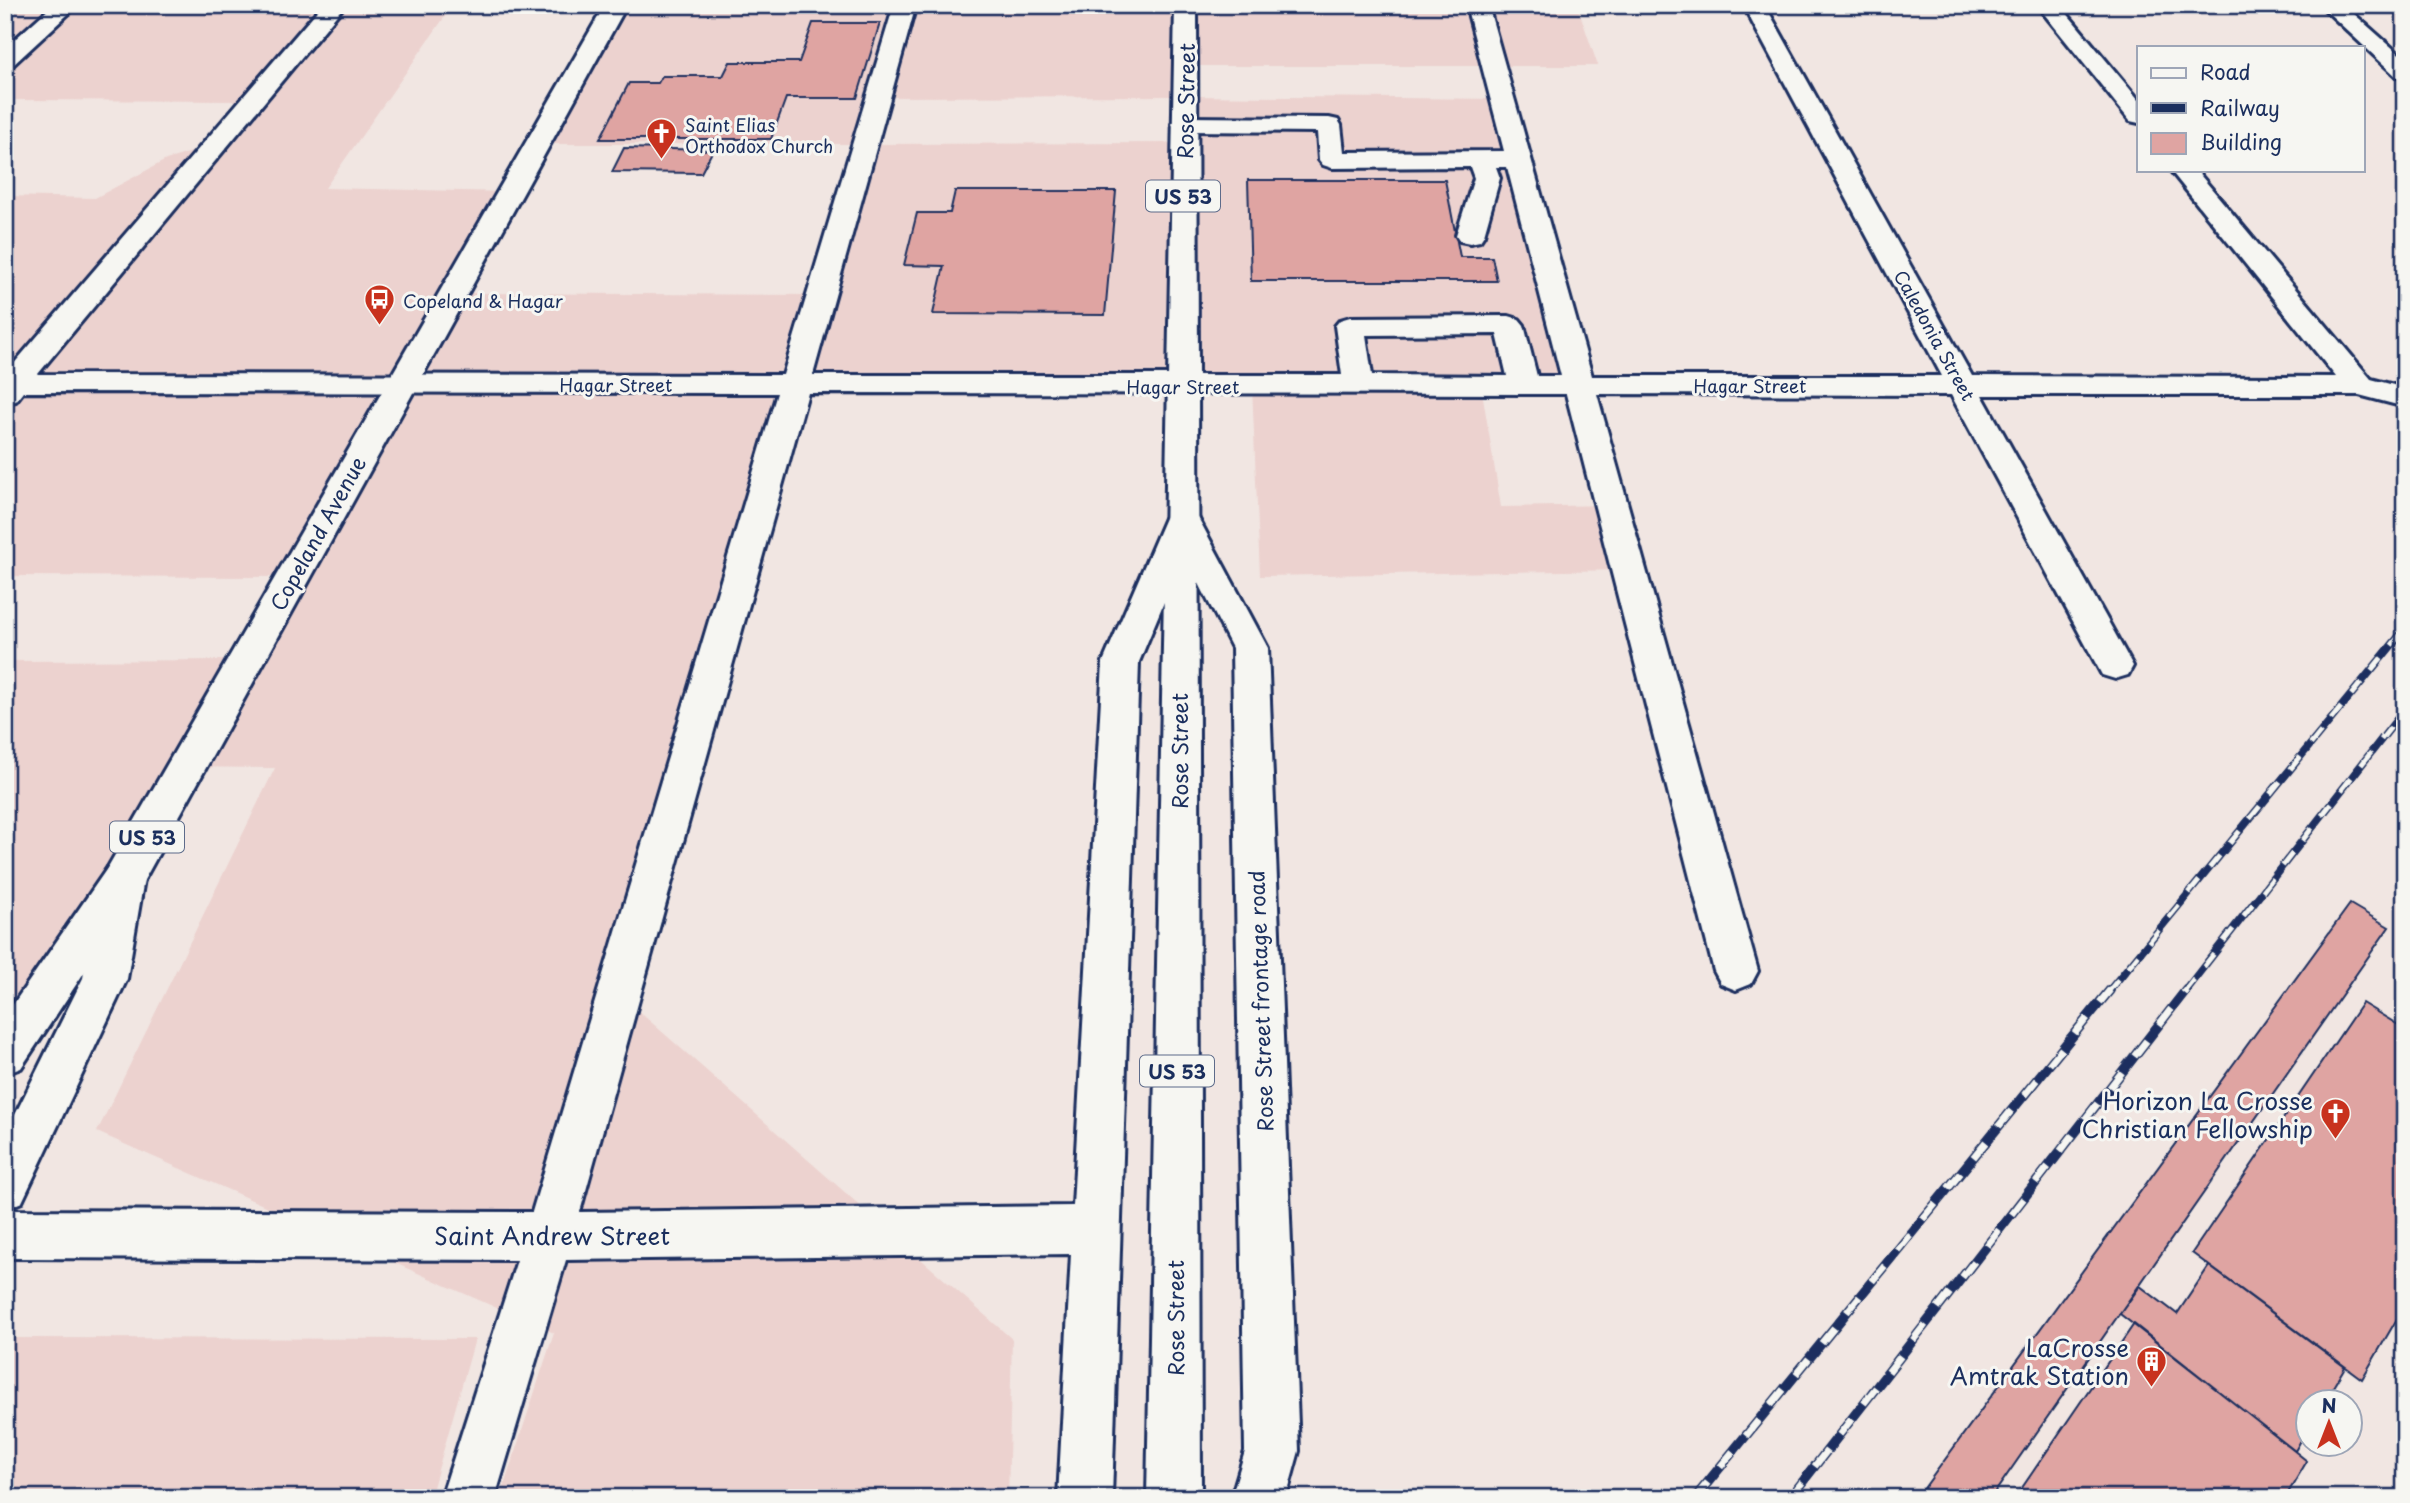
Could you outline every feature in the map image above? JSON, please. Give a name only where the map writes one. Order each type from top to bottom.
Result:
[{"type":"main road","points":[[5,60],[67,5]]},
{"type":"main road","points":[[9,387],[334,5]]},
{"type":"main road","name":"Copeland Avenue","points":[[5,1054],[123,879],[616,5]]},
{"type":"main road","points":[[468,1498],[549,1236],[905,5]]},
{"type":"main road","name":"Rose Street","points":[[1174,1498],[1186,5]]},
{"type":"main road","points":[[1477,5],[1736,971]]},
{"type":"main road","name":"Caledonia Street","points":[[1754,5],[2115,666]]},
{"type":"main road","points":[[2048,5],[2137,114]]},
{"type":"main road","points":[[2330,5],[2405,72]]},
{"type":"main road","points":[[1184,124],[1329,125],[1332,160],[1518,159]]},
{"type":"main road","points":[[1470,235],[1487,178],[1480,159]]},
{"type":"main road","points":[[2185,172],[2360,386]]},
{"type":"main road","points":[[1509,325],[1524,384]]},
{"type":"main road","points":[[1358,385],[1350,326],[1564,325]]},
{"type":"main road","name":"Hagar Street","points":[[2360,386],[2383,371],[2405,371]]},
{"type":"main road","name":"Hagar Street","points":[[9,387],[400,384],[2360,386],[2405,398]]},
{"type":"main road","points":[[1086,1498],[1121,662],[1182,518]]},
{"type":"main road","name":"Rose Street frontage road","points":[[1182,518],[1250,648],[1272,1451],[1264,1488],[1258,1498]]},
{"type":"main road","points":[[5,1186],[105,979],[123,879]]},
{"type":"main road","name":"Saint Andrew Street","points":[[5,1234],[549,1236],[1098,1230]]},
{"type":"shaded area","points":[[5,5],[453,5],[325,188],[509,192],[452,293],[820,295],[864,144],[537,144],[616,5],[1577,5],[1598,66],[1186,66],[1185,96],[1503,99],[1580,384],[1481,385],[1501,507],[1612,505],[1629,570],[1260,576],[1252,386],[794,385],[619,994],[1012,1339],[1008,1498],[500,1498],[554,1333],[97,1132],[275,768],[187,767],[5,1054],[5,661],[246,660],[290,577],[5,576],[5,196],[95,198],[166,160],[217,144],[252,101],[5,100]],"holes":[[[1184,96],[1184,143],[865,144],[878,97]]]},
{"type":"shaded area","points":[[5,1338],[475,1339],[430,1498],[5,1498]]},
{"type":"building","points":[[813,23],[880,23],[857,98],[786,98],[771,139],[600,139],[629,83],[658,83],[662,76],[723,76],[730,62],[799,62]]},
{"type":"building","name":"Saint Elias Orthodox Church","points":[[624,148],[713,150],[701,173],[612,172]]},
{"type":"building","points":[[1248,180],[1445,180],[1460,257],[1492,257],[1497,281],[1251,281]]},
{"type":"building","points":[[955,191],[1116,191],[1105,315],[933,314],[944,266],[904,265],[917,213],[950,213]]},
{"type":"building","points":[[2350,904],[2389,927],[1991,1498],[1917,1498]]},
{"type":"building","name":"Horizon La Crosse Christian Fellowship","points":[[2362,1003],[2405,1029],[2405,1305],[2362,1379],[2192,1253]]},
{"type":"building","points":[[2209,1266],[2345,1367],[2332,1388],[2294,1388],[2294,1450],[2120,1314],[2140,1286],[2177,1314]]},
{"type":"building","name":"LaCrosse Amtrak Station","points":[[2134,1324],[2294,1451],[2294,1458],[2307,1461],[2285,1498],[2015,1498]]},
{"type":"railway","points":[[2108,992],[2405,629]]},
{"type":"railway","points":[[2184,992],[2405,709]]},
{"type":"railway","points":[[1695,1498],[2110,990]]},
{"type":"railway","points":[[1790,1498],[2186,990]]},
{"type":"place","name":"Saint Elias Orthodox Church","points":[[662,161]]},
{"type":"place","name":"Copeland & Hagar","points":[[380,327]]},
{"type":"place","name":"Horizon La Crosse Christian Fellowship","points":[[2336,1141]]},
{"type":"place","name":"LaCrosse Amtrak Station","points":[[2152,1388]]}]
